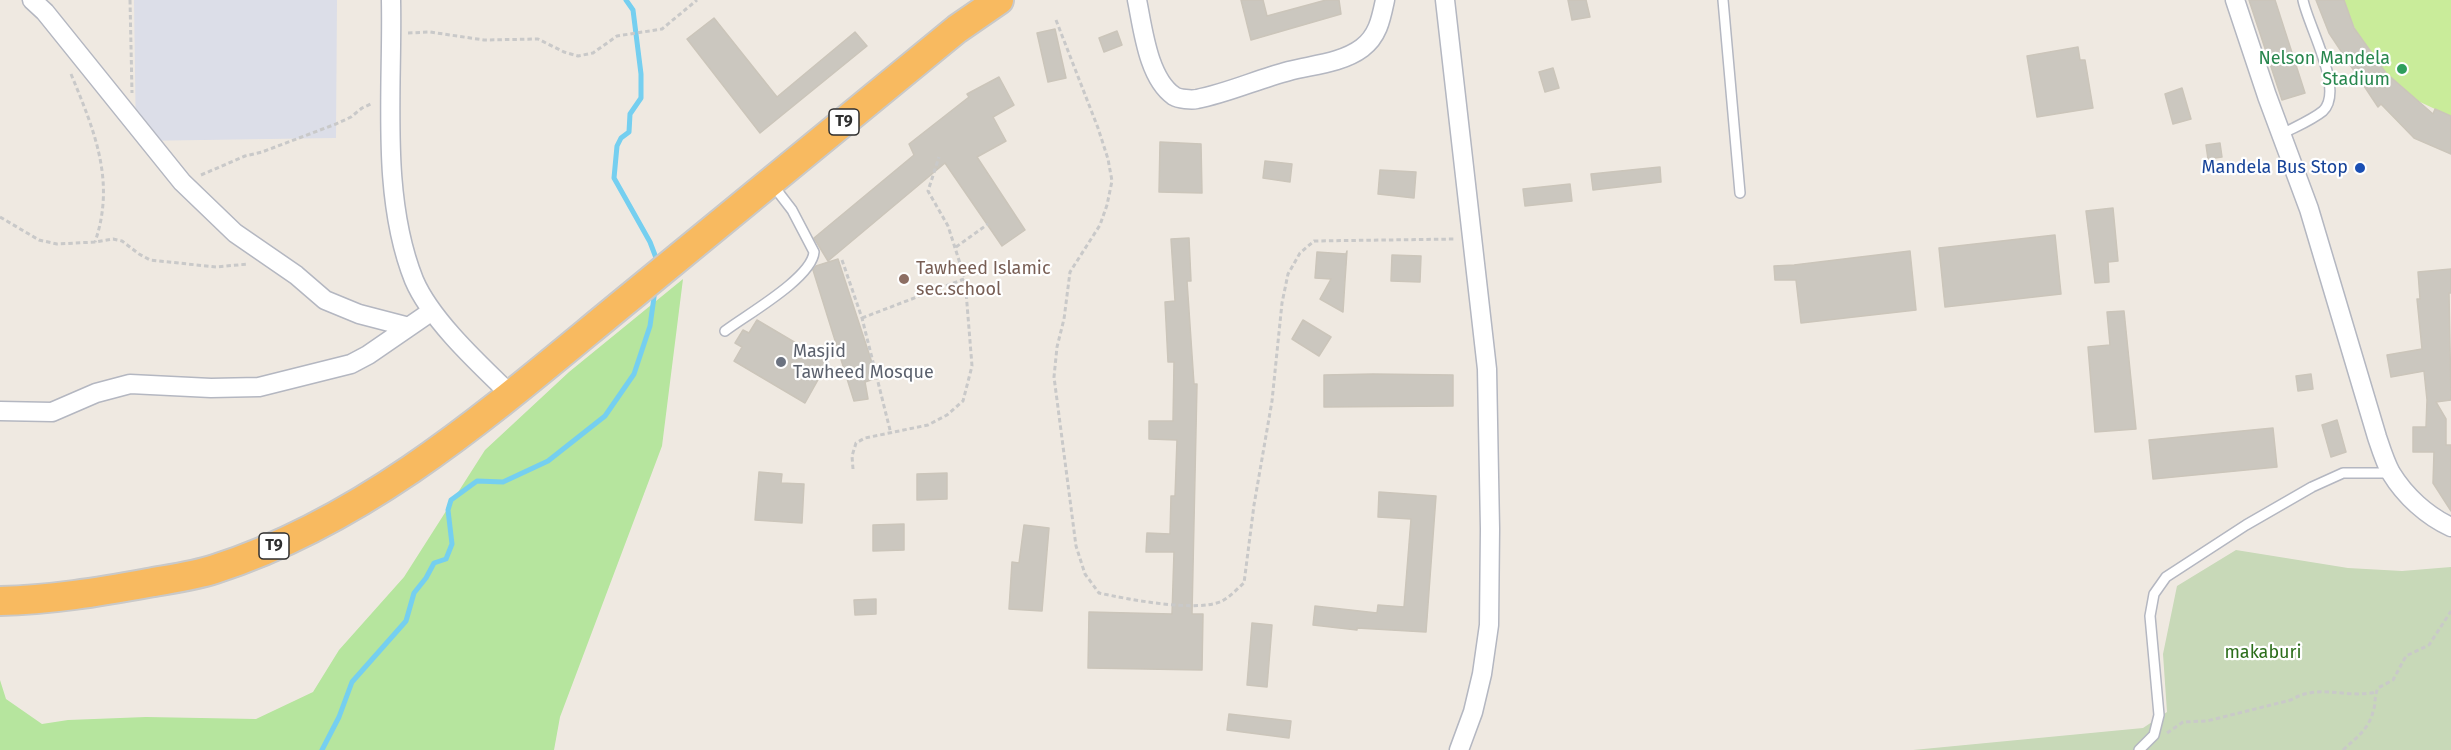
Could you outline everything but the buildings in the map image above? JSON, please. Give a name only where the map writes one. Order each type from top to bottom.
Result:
[{"type":"highway","name":"T9","points":[[0,602],[87,594],[213,570],[269,549],[320,524],[385,487],[434,454],[510,394],[957,29],[999,0]]},
{"type":"street","points":[[32,0],[45,12],[182,182],[235,233],[296,275],[325,300],[358,314],[409,327]]},
{"type":"street","points":[[391,0],[391,100],[397,225],[415,281],[432,311],[481,366],[510,394]]},
{"type":"street","points":[[1137,0],[1147,50],[1159,79],[1175,97],[1193,100],[1287,72],[1334,61],[1361,49],[1374,36],[1381,22],[1385,0]]},
{"type":"street","points":[[1445,0],[1486,369],[1491,577],[1489,625],[1482,674],[1473,712],[1459,750]]},
{"type":"street","points":[[2235,0],[2309,209],[2377,437],[2391,473],[2420,507],[2435,519],[2451,526]]},
{"type":"street","points":[[0,411],[52,412],[96,393],[130,384],[211,388],[259,387],[351,364],[432,311]]},
{"type":"lane","points":[[1723,0],[1740,193]]},
{"type":"lane","points":[[2282,134],[2323,110],[2330,99],[2329,78],[2303,0]]},
{"type":"lane","points":[[725,331],[792,284],[807,271],[813,260],[814,252],[792,210],[770,182]]},
{"type":"lane","points":[[2139,750],[2154,735],[2159,715],[2150,616],[2154,594],[2166,577],[2229,536],[2312,487],[2343,473],[2391,473]]},
{"type":"path","points":[[130,0],[133,122]]},
{"type":"path","points":[[392,37],[415,32],[484,40],[538,39],[578,56],[593,53],[617,36],[662,29],[697,0]]},
{"type":"path","points":[[1056,20],[1098,128],[1113,181],[1100,225],[1070,272],[1054,377],[1076,546],[1085,573],[1100,593],[1146,603],[1192,605],[1221,601],[1244,583],[1254,505],[1272,401],[1282,303],[1288,274],[1300,253],[1314,241],[1470,238]]},
{"type":"path","points":[[68,67],[100,150],[104,197],[102,222],[95,242]]},
{"type":"path","points":[[182,182],[227,166],[245,156],[262,152],[336,124],[369,104],[391,100]]},
{"type":"path","points":[[853,469],[852,456],[856,443],[865,438],[928,425],[947,415],[963,401],[972,366],[964,279],[948,226],[928,191],[939,158]]},
{"type":"path","points":[[0,217],[39,240],[57,244],[113,239],[122,241],[139,255],[150,260],[216,267],[278,262]]},
{"type":"path","points":[[956,247],[988,224]]},
{"type":"path","points":[[842,260],[862,318],[891,434]]},
{"type":"path","points":[[862,318],[964,279]]},
{"type":"path","points":[[2343,750],[2365,730],[2374,710],[2376,692],[2380,686],[2393,680],[2406,656],[2429,645],[2451,611]]},
{"type":"path","points":[[2154,735],[2171,732],[2183,722],[2207,721],[2291,700],[2301,694],[2311,692],[2341,692],[2360,696],[2376,692]]},
{"type":"shaded area","points":[[134,0],[337,0],[336,138],[136,141]]},
{"type":"green space","name":"Nelson Mandela Stadium","points":[[2316,0],[2451,0],[2451,154],[2421,141],[2435,109],[2418,101],[2402,126],[2368,91],[2358,35],[2351,21],[2329,33]]},
{"type":"green space","points":[[683,279],[662,446],[560,717],[554,750],[0,750],[0,680],[6,699],[42,724],[68,720],[146,717],[256,719],[313,692],[339,650],[404,577],[485,450],[569,372]]},
{"type":"green space","name":"makaburi","points":[[2236,550],[2348,568],[2402,571],[2451,567],[2451,750],[1913,750],[2143,728],[2167,712],[2163,654],[2177,586]]},
{"type":"waterway","points":[[626,0],[633,10],[641,74],[641,98],[630,114],[629,132],[621,138],[617,146],[614,178],[650,242],[658,263]]},
{"type":"waterway","points":[[322,750],[339,717],[352,682],[406,621],[414,593],[434,563],[446,559],[452,544],[448,510],[451,500],[477,481],[503,482],[548,461],[605,416],[634,374],[650,326],[655,290]]},
{"type":"place","name":"Nelson Mandela Stadium","points":[[2402,69]]},
{"type":"place","name":"Mandela Bus Stop","points":[[2360,168]]},
{"type":"place","name":"Tawheed Islamic sec.school","points":[[904,279]]},
{"type":"place","name":"Masjid Tawheed Mosque","points":[[781,362]]}]
